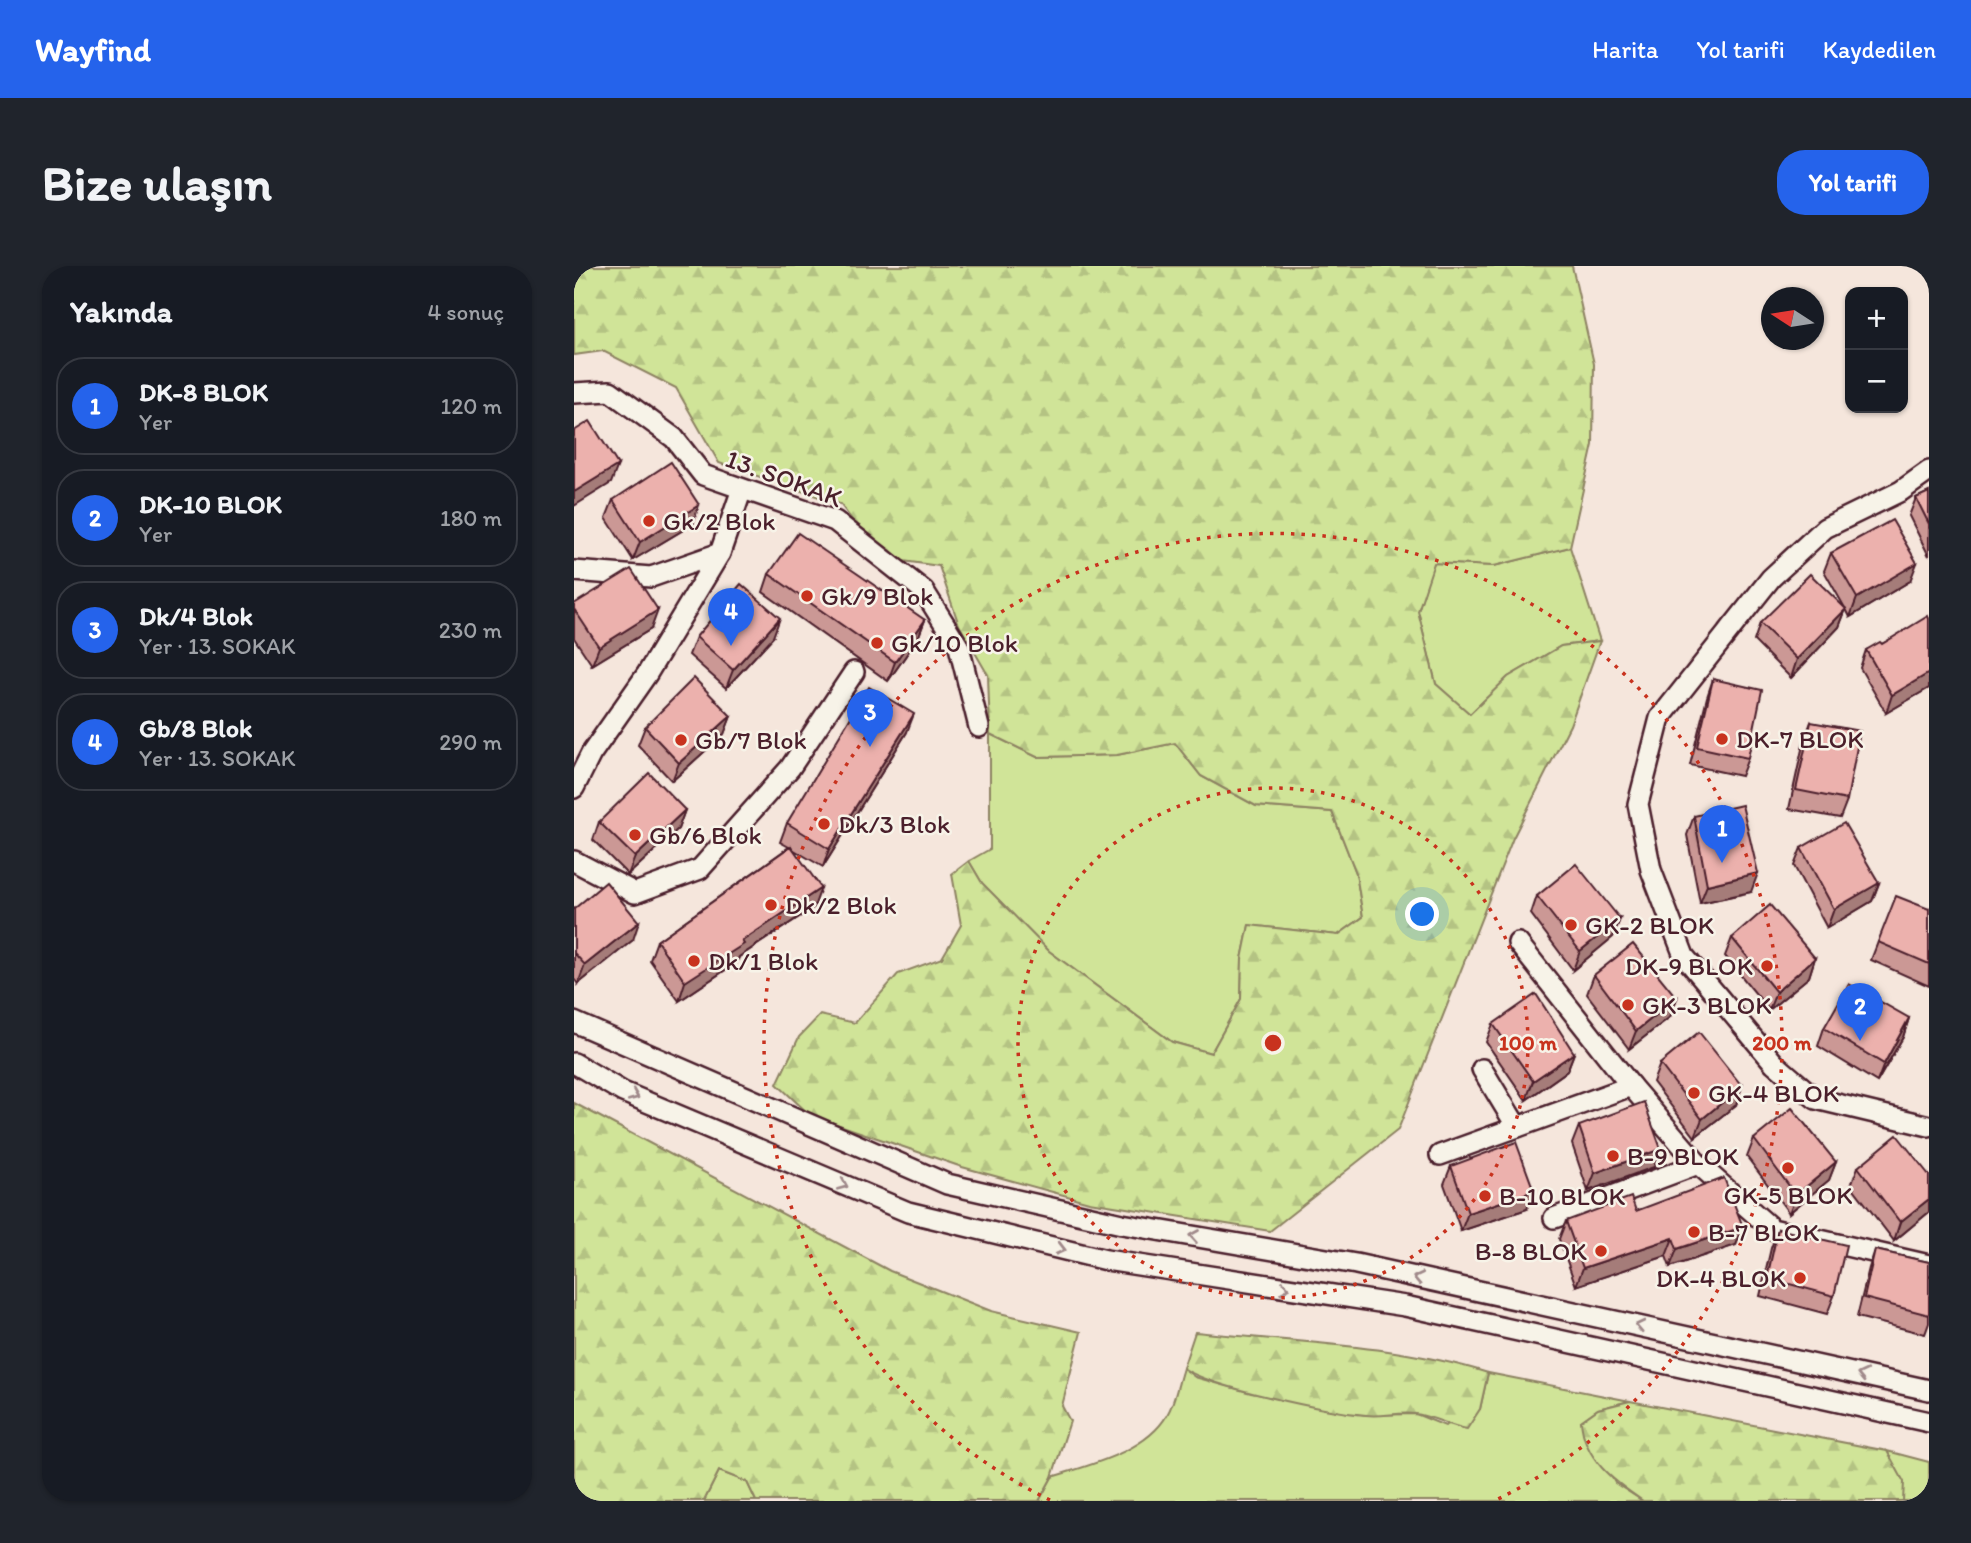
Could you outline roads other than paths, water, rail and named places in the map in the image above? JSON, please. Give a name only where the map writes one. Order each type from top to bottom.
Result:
[{"type":"street","name":"13. SOKAK","points":[[574,393],[611,391],[674,438],[703,475],[835,521],[924,590],[959,647],[979,727]]},
{"type":"street","points":[[1929,471],[1901,491],[1825,528],[1771,578],[1660,718],[1638,804],[1651,870],[1684,956],[1774,1063],[1815,1099],[1929,1126]]},
{"type":"street","points":[[574,788],[591,754],[647,674],[720,553],[742,489]]},
{"type":"street","points":[[574,571],[651,577],[720,553]]},
{"type":"street","points":[[574,861],[635,893],[700,869],[790,768],[854,672]]},
{"type":"street","points":[[1518,943],[1631,1086],[1698,1164],[1772,1229],[1929,1265]]},
{"type":"street","points":[[574,1022],[947,1184],[1122,1224],[1356,1264],[1929,1390]]},
{"type":"street","points":[[574,1063],[623,1092],[908,1212],[1106,1260],[1405,1306],[1929,1422]]},
{"type":"street","points":[[1482,1069],[1517,1127]]},
{"type":"street","points":[[1440,1155],[1631,1086]]},
{"type":"street","points":[[1554,1218],[1698,1164]]},
{"type":"place","name":"Gk/2 Blok","points":[[649,521]]},
{"type":"place","name":"Gk/9 Blok","points":[[807,596]]},
{"type":"place","name":"Gk/10 Blok","points":[[877,643]]},
{"type":"place","name":"Gb/8 Blok","points":[[731,646]]},
{"type":"place","name":"DK-7 BLOK","points":[[1722,739]]},
{"type":"place","name":"Gb/7 Blok","points":[[681,740]]},
{"type":"place","name":"Dk/4 Blok","points":[[870,747]]},
{"type":"place","name":"Dk/3 Blok","points":[[824,824]]},
{"type":"place","name":"Gb/6 Blok","points":[[635,835]]},
{"type":"place","name":"DK-8 BLOK","points":[[1722,863]]},
{"type":"place","name":"Dk/2 Blok","points":[[771,905]]},
{"type":"place","name":"GK-2 BLOK","points":[[1571,925]]},
{"type":"place","name":"Dk/1 Blok","points":[[694,961]]},
{"type":"place","name":"DK-9 BLOK","points":[[1767,966]]},
{"type":"place","name":"GK-3 BLOK","points":[[1628,1005]]},
{"type":"place","name":"DK-10 BLOK","points":[[1860,1041]]},
{"type":"place","name":"GK-4 BLOK","points":[[1694,1093]]},
{"type":"place","name":"B-9 BLOK","points":[[1613,1156]]},
{"type":"place","name":"GK-5 BLOK","points":[[1788,1168]]},
{"type":"place","name":"B-10 BLOK","points":[[1485,1196]]},
{"type":"place","name":"B-7 BLOK","points":[[1694,1232]]},
{"type":"place","name":"B-8 BLOK","points":[[1601,1251]]},
{"type":"place","name":"DK-4 BLOK","points":[[1800,1278]]}]
